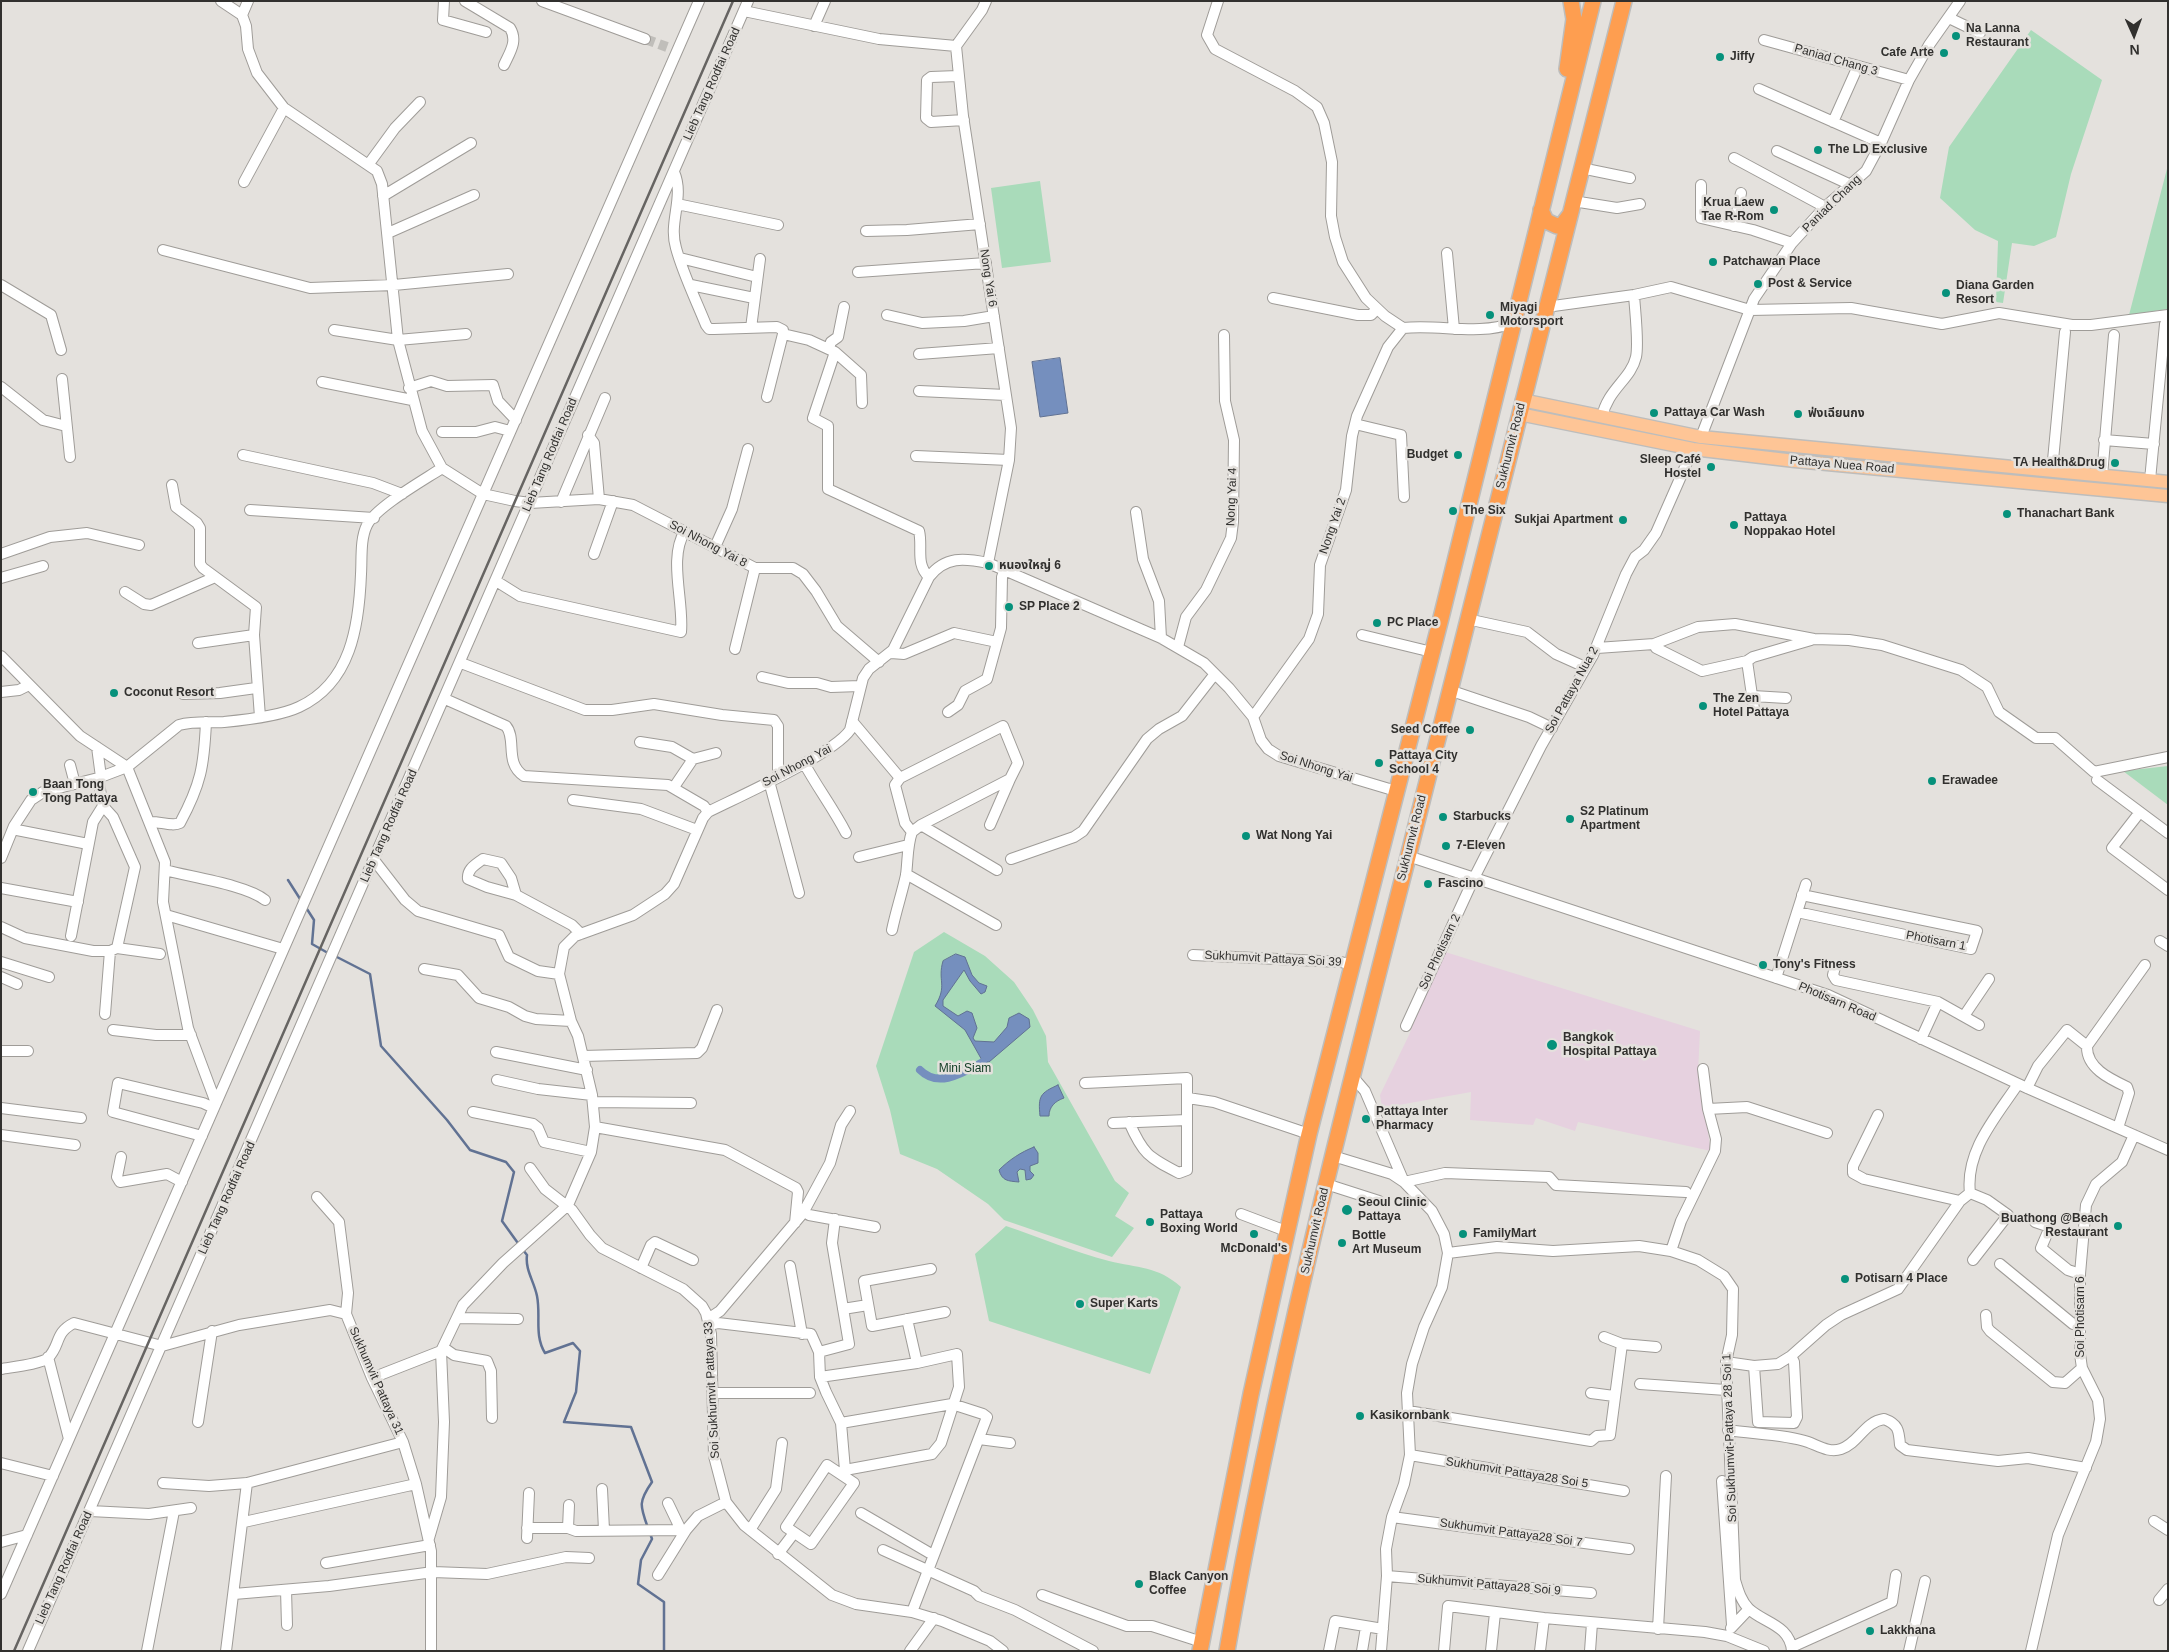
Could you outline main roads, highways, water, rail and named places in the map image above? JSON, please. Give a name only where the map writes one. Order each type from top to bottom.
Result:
[{"type":"highway","points":[[1566,108],[1567,67],[1574,19],[1571,1]]},
{"type":"highway","points":[[1201,1646],[1246,1416],[1309,1134],[1448,589],[1593,1]]},
{"type":"highway","name":"Sukhumvit Road","points":[[1227,1651],[1272,1423],[1326,1184],[1624,1]]},
{"type":"highway","points":[[1541,210],[1546,221],[1557,226],[1563,224],[1569,216]]},
{"type":"highway","points":[[1494,401],[1520,408]]},
{"type":"highway","points":[[1448,589],[1456,578],[1466,575],[1470,580],[1474,594]]},
{"type":"highway","points":[[1246,1416],[1254,1431],[1260,1433],[1268,1431],[1272,1423]]},
{"type":"highway","points":[[1239,1453],[1256,1443],[1264,1447],[1265,1458]]},
{"type":"main road","name":"Pattaya Nuea Road","points":[[1520,408],[1602,417],[1701,437],[2168,482]]},
{"type":"main road","name":"Pattaya Nuea Road","points":[[1520,408],[1693,449],[1796,461],[2168,496]]},
{"type":"water","points":[[1060,358],[1068,413],[1040,417],[1032,362]]},
{"type":"water","points":[[956,954],[965,957],[972,975],[979,983],[987,986],[985,992],[981,994],[964,970],[943,1000],[943,1006],[958,1016],[967,1011],[972,1013],[977,1028],[973,1038],[975,1041],[994,1042],[1007,1027],[1009,1018],[1019,1013],[1029,1019],[1030,1027],[989,1062],[983,1062],[965,1030],[935,1006],[942,988],[941,968],[943,961]]},
{"type":"water","points":[[1058,1085],[1064,1098],[1053,1105],[1049,1116],[1040,1116],[1039,1104],[1042,1096],[1047,1090]]},
{"type":"water","points":[[1034,1147],[1038,1153],[1038,1163],[1030,1166],[1030,1171],[1034,1175],[1031,1179],[1026,1180],[1025,1170],[1020,1169],[1017,1172],[1019,1182],[1009,1181],[1000,1174],[999,1170],[1007,1163],[1024,1151]]},
{"type":"waterway","points":[[288,880],[302,902]]},
{"type":"waterway","points":[[305,906],[314,920],[312,944],[328,953]]},
{"type":"waterway","points":[[333,955],[370,974],[381,1046],[447,1120],[470,1150],[506,1162],[514,1172],[502,1221],[520,1246]]},
{"type":"waterway","points":[[920,1070],[927,1076],[935,1078],[952,1077],[983,1062]]},
{"type":"waterway","points":[[523,1250],[527,1255],[528,1271],[536,1291],[540,1339],[545,1353],[573,1343],[580,1351],[576,1392],[564,1422],[631,1427],[652,1482],[642,1500],[643,1514],[648,1528]]},
{"type":"waterway","points":[[650,1533],[652,1539],[641,1560],[638,1584],[664,1602],[664,1651]]},
{"type":"tunnel","points":[[645,39],[667,47]]},
{"type":"railway","points":[[14,1651],[733,1]]},
{"type":"place","name":"Na Lanna Restaurant","points":[[1956,36]]},
{"type":"place","name":"Cafe Arte","points":[[1944,53]]},
{"type":"place","name":"Jiffy","points":[[1720,57]]},
{"type":"place","name":"The LD Exclusive","points":[[1818,150]]},
{"type":"place","name":"Krua Laew Tae R-Rom","points":[[1774,210]]},
{"type":"place","name":"Patchawan Place","points":[[1713,262]]},
{"type":"place","name":"Post & Service","points":[[1758,284]]},
{"type":"place","name":"Diana Garden Resort","points":[[1946,293]]},
{"type":"place","name":"Miyagi Motorsport","points":[[1490,315]]},
{"type":"place","name":"Pattaya Car Wash","points":[[1654,413]]},
{"type":"place","name":"ฟ่งเฉียนกง","points":[[1798,414]]},
{"type":"place","name":"Budget","points":[[1458,455]]},
{"type":"place","name":"TA Health&Drug","points":[[2115,463]]},
{"type":"place","name":"Sleep Café Hostel","points":[[1711,467]]},
{"type":"place","name":"The Six","points":[[1453,511]]},
{"type":"place","name":"Thanachart Bank","points":[[2007,514]]},
{"type":"place","name":"Sukjai Apartment","points":[[1623,520]]},
{"type":"place","name":"Pattaya Noppakao Hotel","points":[[1734,525]]},
{"type":"place","name":"หนองใหญ่ 6","points":[[989,566]]},
{"type":"place","name":"SP Place 2","points":[[1009,607]]},
{"type":"place","name":"PC Place","points":[[1377,623]]},
{"type":"place","name":"Coconut Resort","points":[[114,693]]},
{"type":"place","name":"The Zen Hotel Pattaya","points":[[1703,706]]},
{"type":"place","name":"Seed Coffee","points":[[1470,730]]},
{"type":"place","name":"Pattaya City School 4","points":[[1379,763]]},
{"type":"place","name":"Erawadee","points":[[1932,781]]},
{"type":"place","name":"Baan Tong Tong Pattaya","points":[[33,792]]},
{"type":"place","name":"Starbucks","points":[[1443,817]]},
{"type":"place","name":"S2 Platinum Apartment","points":[[1570,819]]},
{"type":"place","name":"Wat Nong Yai","points":[[1246,836]]},
{"type":"place","name":"7-Eleven","points":[[1446,846]]},
{"type":"place","name":"Fascino","points":[[1428,884]]},
{"type":"place","name":"Tony's Fitness","points":[[1763,965]]},
{"type":"place","name":"Bangkok Hospital Pattaya","points":[[1552,1045]]},
{"type":"place","name":"Pattaya Inter Pharmacy","points":[[1366,1119]]},
{"type":"place","name":"Seoul Clinic Pattaya","points":[[1347,1210]]},
{"type":"place","name":"Pattaya Boxing World","points":[[1150,1222]]},
{"type":"place","name":"Buathong @Beach Restaurant","points":[[2118,1226]]},
{"type":"place","name":"McDonald's","points":[[1254,1234]]},
{"type":"place","name":"FamilyMart","points":[[1463,1234]]},
{"type":"place","name":"Bottle Art Museum","points":[[1342,1243]]},
{"type":"place","name":"Potisarn 4 Place","points":[[1845,1279]]},
{"type":"place","name":"Super Karts","points":[[1080,1304]]},
{"type":"place","name":"Kasikornbank","points":[[1360,1416]]},
{"type":"place","name":"Black Canyon Coffee","points":[[1139,1584]]},
{"type":"place","name":"Lakkhana","points":[[1870,1631]]},
{"type":"park label","name":"Mini Siam","points":[[965,1069]]}]
